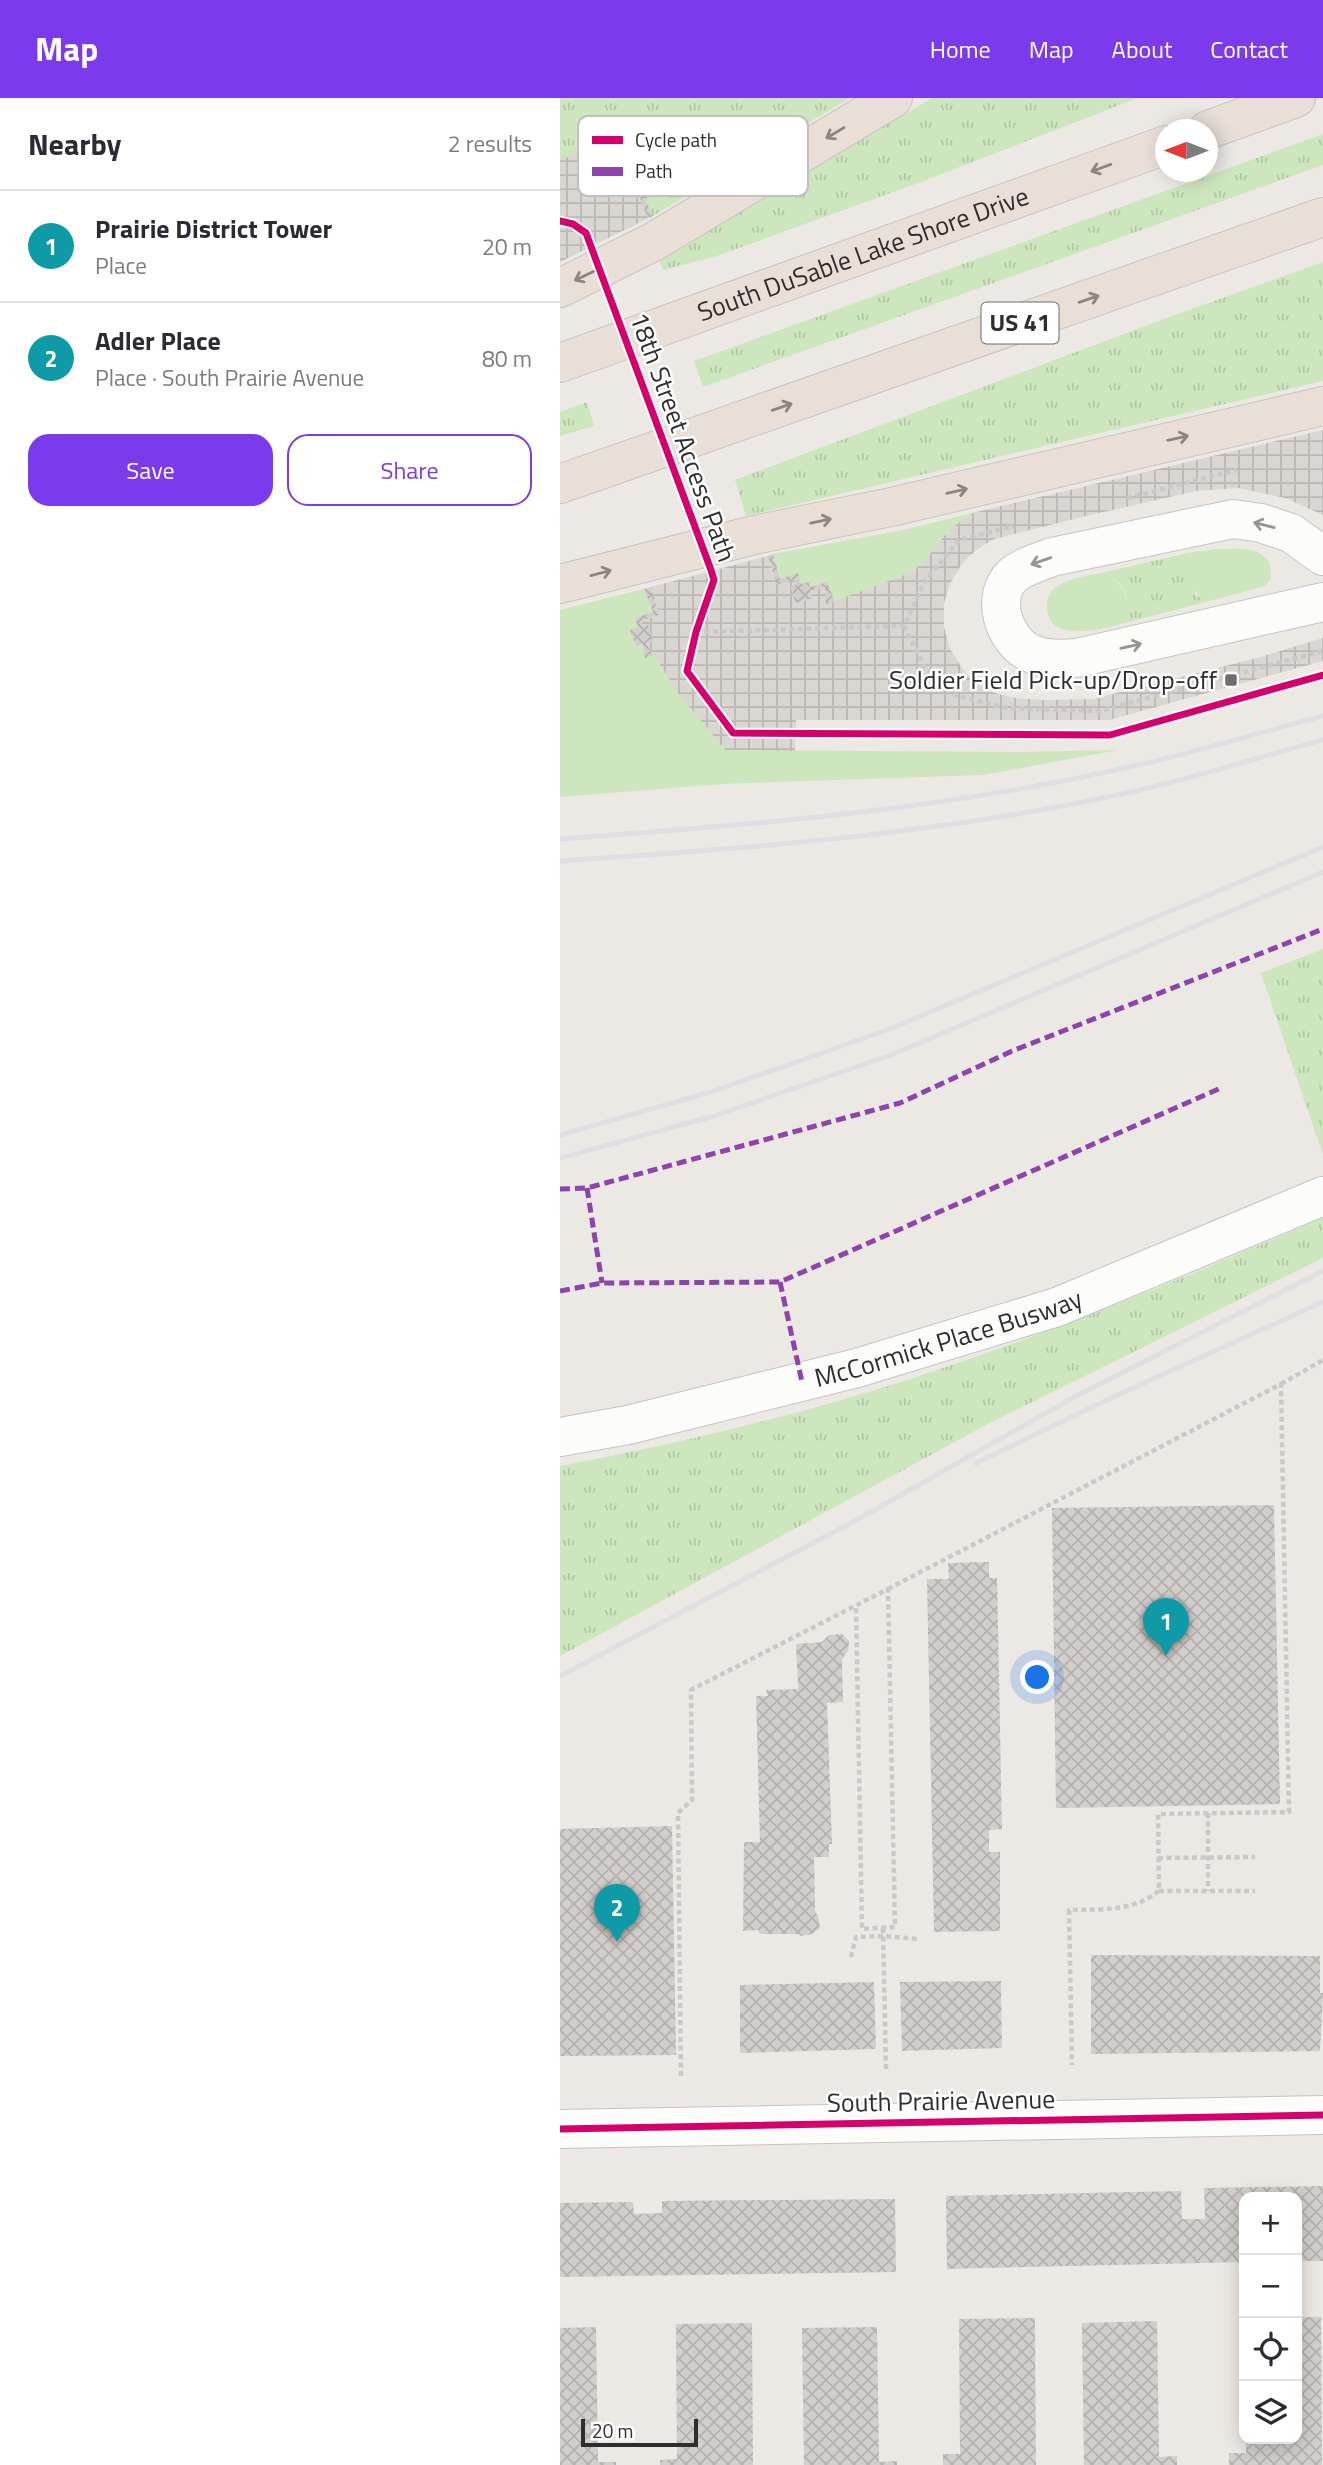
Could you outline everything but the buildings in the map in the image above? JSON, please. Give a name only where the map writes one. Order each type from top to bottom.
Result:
[{"type":"highway","points":[[808,149],[893,98]]},
{"type":"highway","points":[[1218,126],[1296,98]]},
{"type":"highway","name":"South DuSable Lake Shore Drive","points":[[565,361],[1155,149]]},
{"type":"highway","points":[[560,288],[653,242],[730,196]]},
{"type":"highway","name":"US 41","points":[[560,484],[1323,217]]},
{"type":"highway","points":[[560,584],[754,535],[891,507],[1323,406]]},
{"type":"street","points":[[1323,556],[1291,533],[1261,523],[1233,519],[1052,557],[1030,565],[1013,576],[1002,592],[1002,616],[1011,637],[1028,652],[1049,659],[1077,658],[1323,602]]},
{"type":"street","name":"McCormick Place Busway","points":[[560,1437],[628,1425],[857,1368],[1057,1307],[1323,1196]]},
{"type":"street","name":"South Prairie Avenue","points":[[560,2129],[1323,2115]]},
{"type":"path","points":[[693,645],[701,619]]},
{"type":"path","points":[[681,2076],[678,1813],[692,1800],[691,1690],[856,1607],[1323,1360]]},
{"type":"path","points":[[1159,1891],[1157,1814],[1289,1812],[1282,1384]]},
{"type":"path","points":[[856,1607],[862,1929],[895,1927],[888,1589]]},
{"type":"path","points":[[1208,1813],[1208,1891]]},
{"type":"path","points":[[1157,1858],[1255,1857]]},
{"type":"path","points":[[1072,2065],[1069,1910],[1130,1907],[1148,1900],[1159,1891],[1255,1891]]},
{"type":"path","points":[[883,1927],[886,2070]]},
{"type":"path","points":[[851,1957],[856,1937],[918,1939]]},
{"type":"green space","points":[[560,98],[850,98],[808,123],[808,116],[578,116],[578,196],[686,196],[653,216],[560,262]]},
{"type":"green space","points":[[932,98],[1138,98],[921,182],[714,257],[663,270],[659,260],[767,196],[808,196],[808,172]]},
{"type":"green space","points":[[1323,134],[1323,165],[703,387],[694,361],[1190,182],[1218,182],[1218,172]]},
{"type":"green space","points":[[1323,262],[1323,381],[746,516],[735,480]]},
{"type":"green space","points":[[587,402],[594,426],[560,436],[560,412]]},
{"type":"green space","points":[[972,513],[949,530],[912,572],[835,602],[827,582],[810,587],[809,582],[801,584],[798,574],[780,579],[773,554],[908,529]]},
{"type":"green space","points":[[1245,549],[1261,554],[1267,560],[1271,579],[1265,586],[1206,602],[1195,592],[1189,580],[1189,559],[1192,552]]},
{"type":"green space","points":[[1192,552],[1189,559],[1195,594],[1206,602],[1117,625],[1126,610],[1126,596],[1119,583],[1105,572]]},
{"type":"green space","points":[[1105,572],[1123,589],[1128,605],[1124,619],[1117,625],[1085,631],[1068,630],[1054,624],[1047,609],[1052,591],[1067,581]]},
{"type":"green space","points":[[644,589],[653,612],[635,618],[653,655],[725,750],[1118,750],[983,775],[722,784],[560,797],[560,610]]},
{"type":"green space","points":[[1323,949],[1323,1155],[1261,973]]},
{"type":"green space","points":[[1323,1218],[1323,1258],[988,1424],[560,1656],[560,1466],[767,1420],[919,1376],[1103,1310]]},
{"type":"shaded area","points":[[578,153],[578,196],[639,196],[648,218],[560,262],[560,160]]},
{"type":"shaded area","points":[[1323,430],[1323,515],[1285,498],[1238,488],[1196,491],[994,539],[976,550],[961,565],[950,584],[944,603],[944,627],[950,649],[975,683],[992,692],[1014,698],[1093,699],[1257,658],[1323,638],[1323,661],[1109,720],[796,720],[795,751],[725,750],[678,693],[646,643],[653,641],[648,625],[642,626],[641,621],[659,615],[651,587],[768,556],[777,584],[795,579],[796,585],[791,586],[795,603],[813,598],[810,591],[825,587],[827,604],[912,572],[949,530],[972,513]]},
{"type":"railway","points":[[560,839],[778,821],[995,793],[1161,760],[1323,716]]},
{"type":"railway","points":[[560,861],[854,837],[1000,817],[1144,789],[1323,740]]},
{"type":"railway","points":[[560,1135],[711,1092],[887,1030],[1323,847]]},
{"type":"railway","points":[[560,1158],[714,1116],[891,1055],[1323,872]]},
{"type":"railway","points":[[560,1676],[853,1522],[1078,1395],[1323,1271]]},
{"type":"railway","points":[[976,1463],[1111,1398],[1323,1302]]},
{"type":"marked path","points":[[560,1189],[587,1188],[900,1103],[1012,1051],[1323,929]]},
{"type":"marked path","points":[[560,1291],[602,1283],[780,1282],[1223,1087]]},
{"type":"marked path","points":[[587,1188],[602,1283]]},
{"type":"marked path","points":[[780,1282],[802,1382]]},
{"type":"cycle path","name":"18th Street Access Path","points":[[560,221],[573,224],[586,233],[711,570],[714,580],[696,632],[687,671],[733,733],[1110,735],[1323,675]]},
{"type":"cycle path","points":[[560,2129],[1323,2115]]},
{"type":"place","name":"Soldier Field Pick-up/Drop-off","points":[[1231,680]]},
{"type":"place","name":"Prairie District Tower","points":[[1166,1656]]},
{"type":"place","name":"Adler Place","points":[[617,1942]]}]
